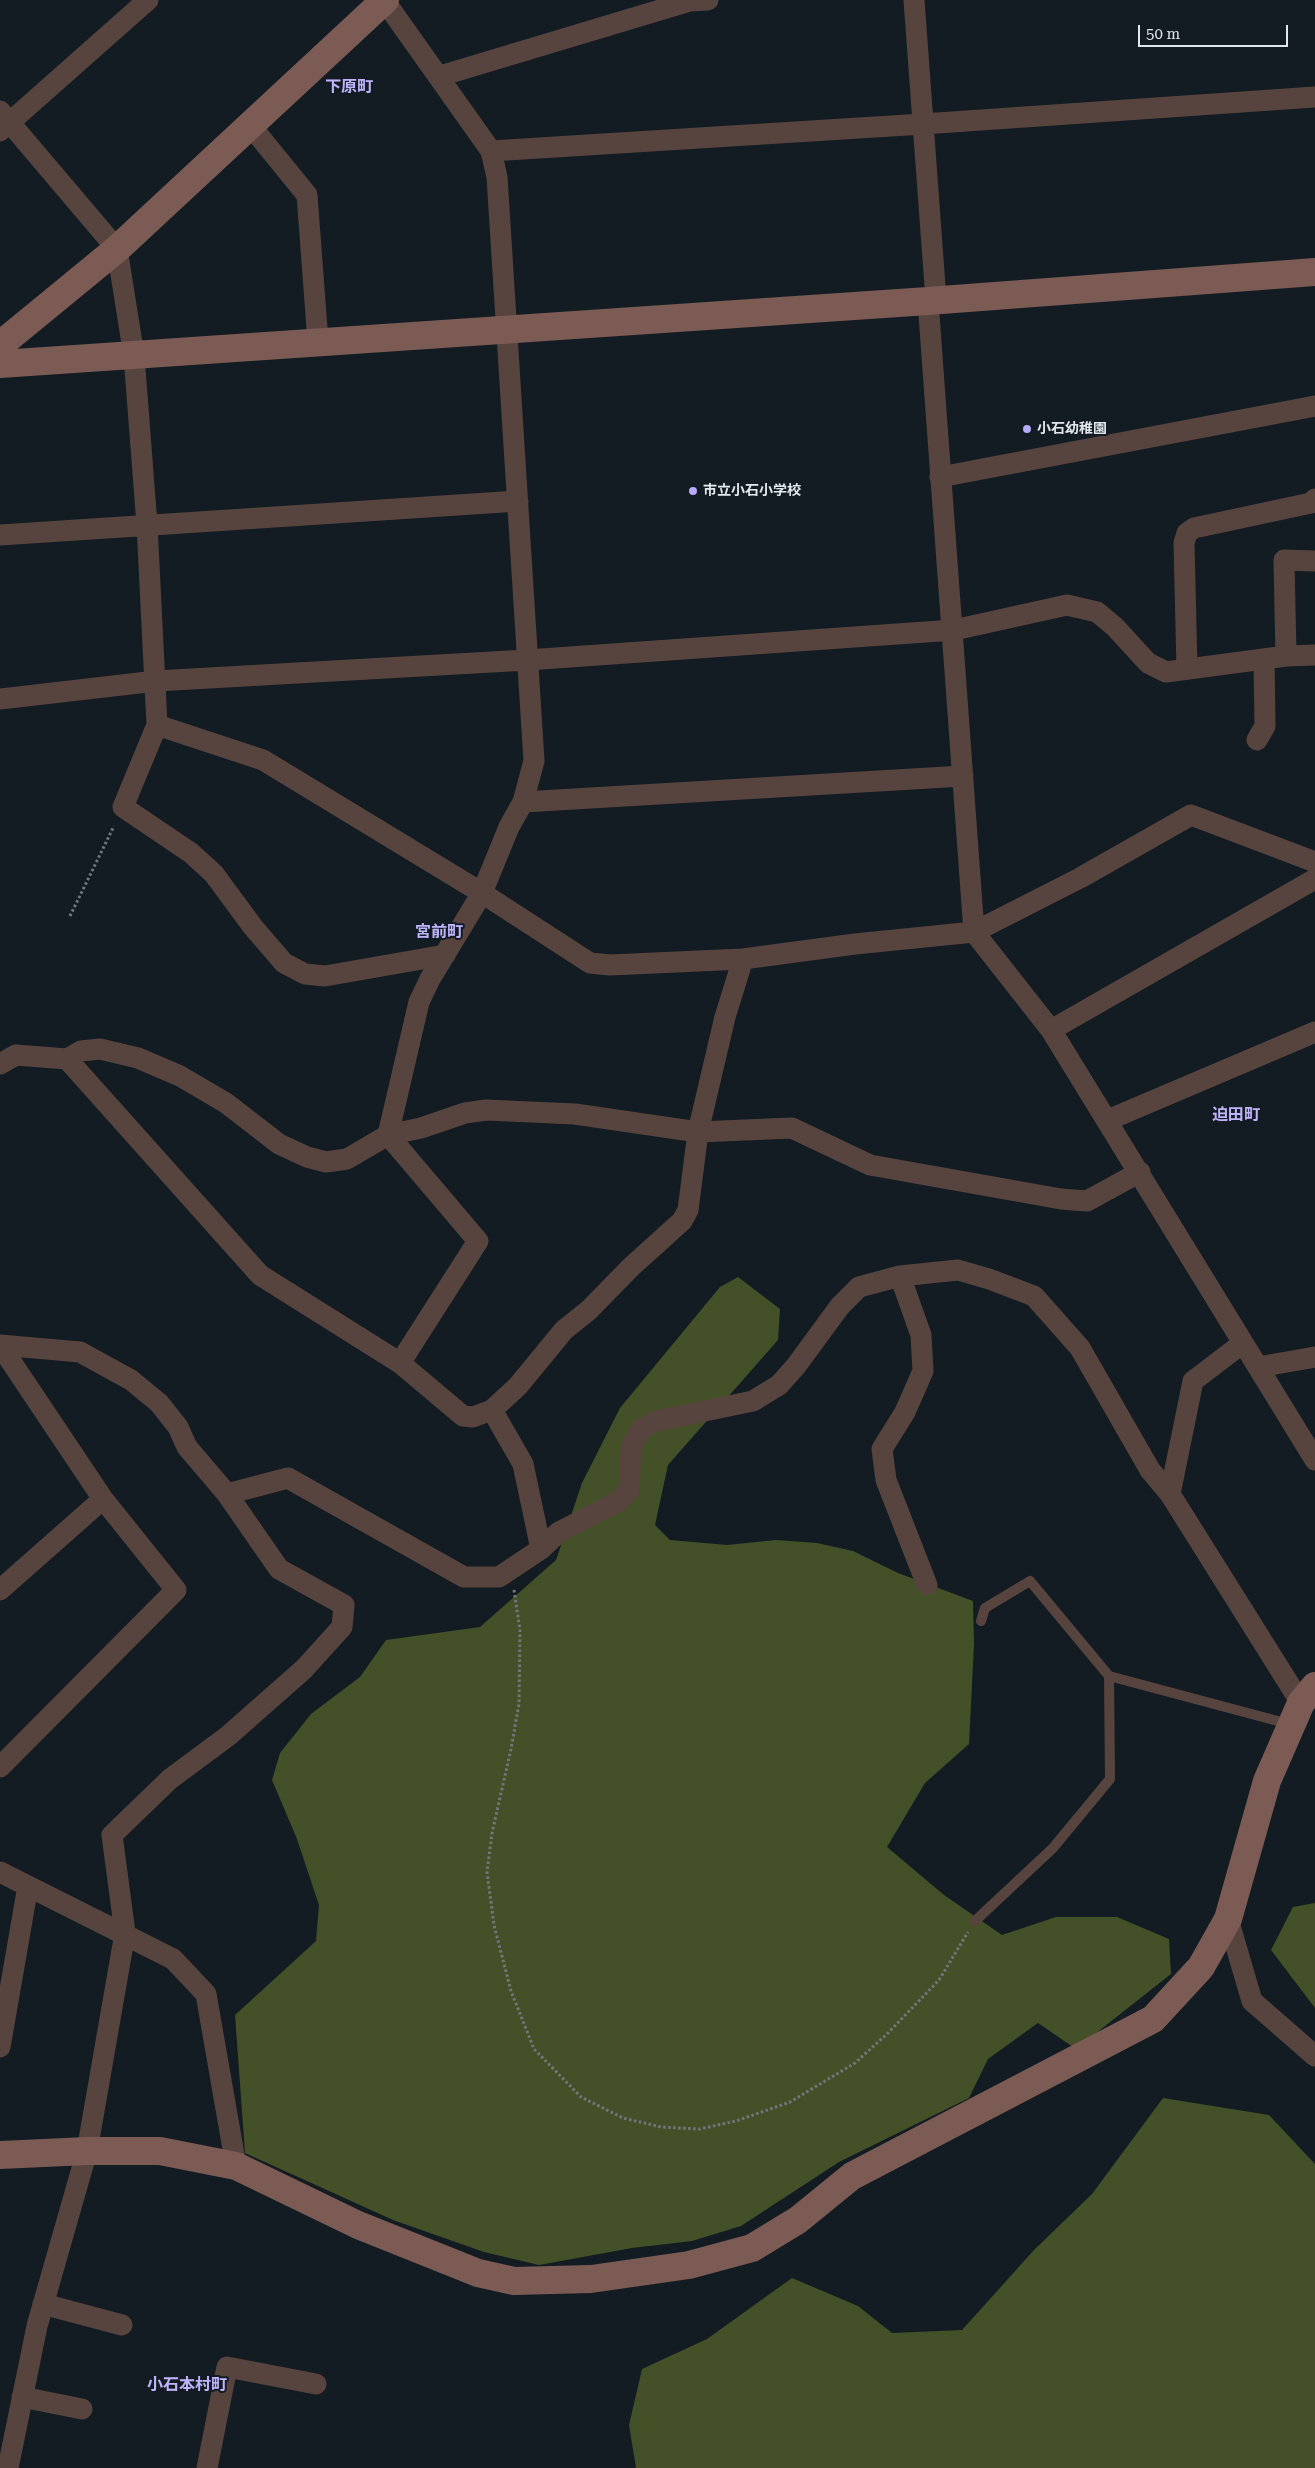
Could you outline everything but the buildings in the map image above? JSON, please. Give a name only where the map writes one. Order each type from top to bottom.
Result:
[{"type":"street","points":[[148,0],[3,122],[117,249],[134,356],[147,525],[157,725],[123,808],[191,853],[214,874],[253,927],[284,963],[305,974],[325,976],[445,954]]},
{"type":"street","points":[[0,345],[117,249],[384,0],[440,76],[491,151],[497,177],[534,761],[523,802],[509,827],[482,893],[445,954],[419,1002],[388,1135]]},
{"type":"street","points":[[440,76],[695,0]]},
{"type":"street","points":[[914,0],[923,124],[940,477],[954,630],[974,932],[1051,1030],[1140,1172],[1315,1460]]},
{"type":"street","points":[[491,151],[1315,97]]},
{"type":"street","points":[[250,125],[307,195],[318,342]]},
{"type":"street","points":[[0,364],[932,301],[1315,272]]},
{"type":"street","points":[[940,477],[1315,406]]},
{"type":"street","points":[[1187,669],[1184,543],[1187,533],[1194,528],[1311,502],[1315,499]]},
{"type":"street","points":[[0,535],[518,501]]},
{"type":"street","points":[[1286,656],[1284,560],[1315,561]]},
{"type":"street","points":[[0,699],[156,681],[527,660],[954,630],[1066,605],[1097,612],[1115,627],[1148,664],[1166,672],[1286,656],[1315,655]]},
{"type":"street","points":[[1257,740],[1265,726],[1264,659]]},
{"type":"street","points":[[157,725],[263,760],[482,893],[590,963],[610,965],[744,959],[855,944],[974,932],[1080,878],[1191,815],[1314,878]]},
{"type":"street","points":[[523,802],[963,776]]},
{"type":"street","points":[[1051,1030],[1314,878]]},
{"type":"street","points":[[67,1059],[260,1275],[400,1363],[463,1416],[473,1417],[492,1410],[518,1386],[564,1330],[589,1310],[631,1267],[682,1220],[688,1210],[698,1132],[725,1017],[744,959]]},
{"type":"street","points":[[1108,1120],[1315,1032]]},
{"type":"street","points":[[0,1064],[16,1055],[67,1059],[81,1051],[100,1049],[138,1058],[180,1076],[226,1103],[279,1144],[307,1157],[326,1162],[347,1159],[388,1135],[421,1128],[465,1113],[486,1110],[575,1114],[698,1132],[792,1128],[870,1166],[1061,1199],[1087,1200],[1140,1172]]},
{"type":"street","points":[[388,1135],[478,1241],[400,1363]]},
{"type":"street","points":[[0,2155],[87,2151],[160,2151],[236,2166],[358,2225],[478,2274],[514,2281],[591,2279],[689,2265],[752,2248],[798,2220],[852,2176],[1153,2019],[1201,1967],[1228,1919],[1267,1781],[1302,1704],[1170,1494],[1150,1470],[1080,1348],[1034,1296],[989,1279],[958,1270],[900,1276],[859,1287],[840,1306],[796,1366],[779,1385],[753,1401],[656,1422],[641,1429],[631,1448],[629,1490],[619,1501],[559,1532],[541,1548],[499,1577],[464,1577],[288,1478],[227,1494]]},
{"type":"street","points":[[900,1276],[920,1335],[922,1371],[905,1412],[882,1449],[886,1480],[927,1586]]},
{"type":"street","points":[[1170,1494],[1193,1381],[1243,1343]]},
{"type":"street","points":[[0,1345],[80,1352],[131,1380],[159,1403],[178,1427],[187,1447],[227,1494],[279,1568],[344,1605],[342,1627],[304,1669],[228,1736],[170,1779],[112,1835],[125,1933],[87,2151],[43,2304],[8,2468]]},
{"type":"street","points":[[0,1345],[103,1499],[176,1590],[0,1767]]},
{"type":"street","points":[[1258,1367],[1315,1357]]},
{"type":"street","points":[[492,1410],[523,1464],[541,1548]]},
{"type":"street","points":[[0,1590],[103,1499]]},
{"type":"street","points":[[0,1872],[125,1933],[173,1959],[206,1994],[236,2166]]},
{"type":"street","points":[[0,2046],[28,1886]]},
{"type":"street","points":[[1228,1919],[1252,2000],[1315,2056]]},
{"type":"street","points":[[43,2304],[122,2325]]},
{"type":"street","points":[[207,2468],[227,2367],[316,2384]]},
{"type":"street","points":[[22,2398],[82,2409]]},
{"type":"lane","points":[[975,1921],[1053,1848],[1110,1779],[1109,1676],[1030,1581],[985,1608],[980,1620]]},
{"type":"lane","points":[[1109,1676],[1302,1704]]},
{"type":"path","points":[[70,916],[123,808]]},
{"type":"path","points":[[510,1571],[520,1630],[519,1704],[492,1833],[487,1872],[494,1925],[511,1991],[534,2049],[582,2097],[624,2118],[661,2127],[700,2129],[736,2121],[790,2102],[854,2063],[888,2033],[939,1980],[975,1921]]},
{"type":"green space","points":[[738,1277],[780,1309],[778,1340],[668,1465],[655,1525],[670,1540],[727,1545],[776,1540],[817,1543],[853,1551],[898,1573],[973,1601],[974,1644],[969,1744],[925,1783],[887,1847],[944,1895],[1002,1935],[1056,1917],[1117,1917],[1169,1939],[1171,1974],[1076,2049],[1038,2023],[988,2059],[969,2098],[839,2162],[741,2226],[692,2241],[632,2248],[539,2265],[484,2252],[393,2220],[245,2153],[235,2015],[316,1941],[319,1905],[297,1839],[272,1780],[280,1753],[311,1714],[360,1677],[386,1640],[480,1627],[556,1560],[582,1483],[620,1408],[720,1287]]},
{"type":"green space","points":[[1315,1903],[1315,2008],[1271,1950],[1293,1907]]},
{"type":"green space","points":[[1163,2098],[1269,2115],[1315,2164],[1315,2468],[636,2468],[629,2425],[642,2369],[707,2339],[792,2278],[858,2306],[892,2333],[962,2330],[1034,2250],[1092,2194]]},
{"type":"place","name":"小石幼稚園","points":[[1027,429]]},
{"type":"place","name":"市立小石小学校","points":[[693,491]]},
{"type":"district","name":"下原町","points":[[349,87]]},
{"type":"district","name":"宮前町","points":[[439,932]]},
{"type":"district","name":"迫田町","points":[[1236,1115]]},
{"type":"district","name":"小石本村町","points":[[187,2385]]}]
